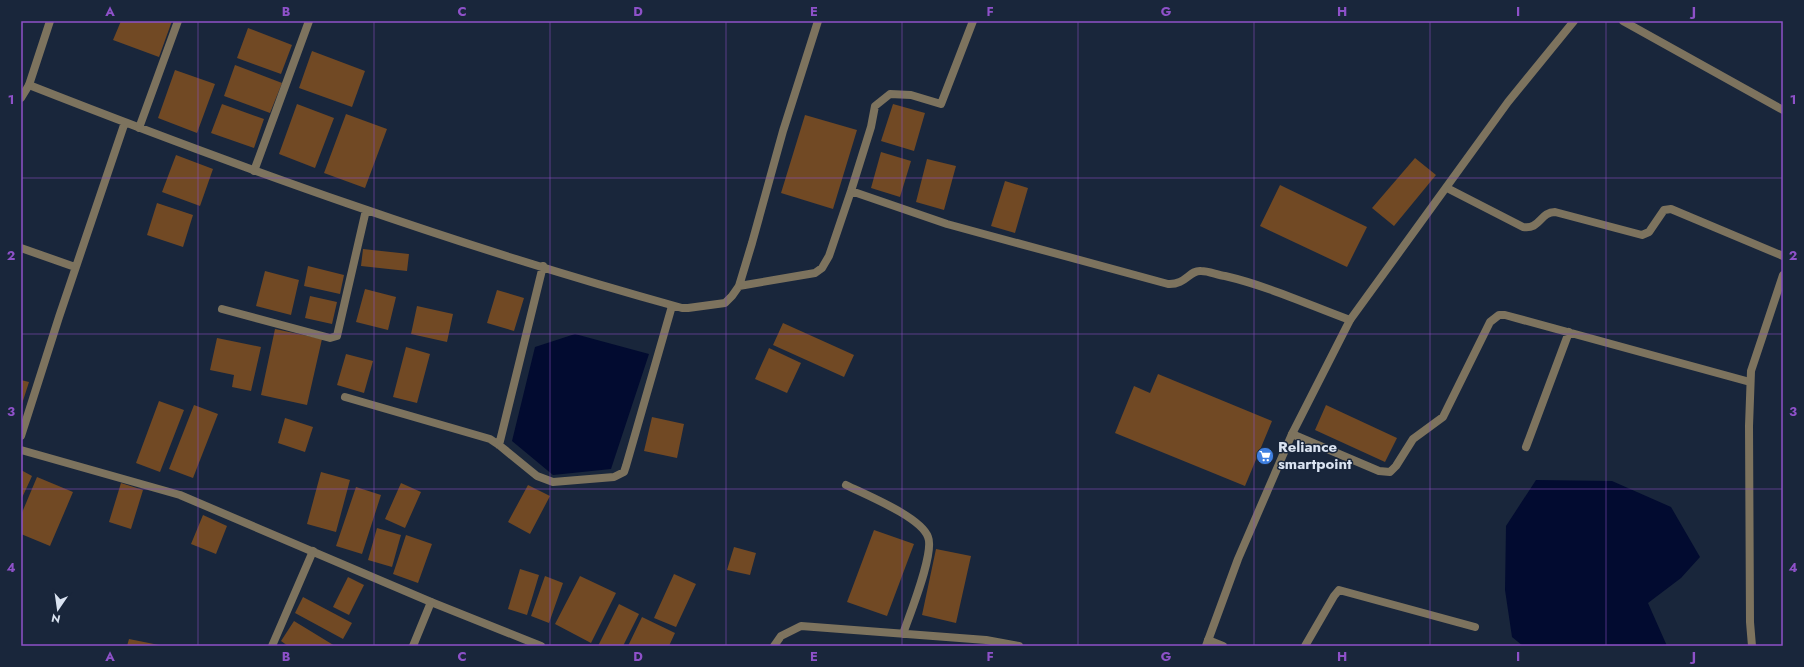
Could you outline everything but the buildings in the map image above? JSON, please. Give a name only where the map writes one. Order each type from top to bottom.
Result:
[{"type":"street","points":[[21,98],[29,84],[50,21]]},
{"type":"street","points":[[139,128],[178,21]]},
{"type":"street","points":[[254,171],[309,21]]},
{"type":"street","points":[[29,84],[139,128],[254,171],[366,210],[672,306],[688,308],[725,303],[739,286],[783,131],[818,21]]},
{"type":"street","points":[[739,286],[815,273],[822,268],[829,256],[851,191],[871,127],[875,106],[890,94],[911,95],[941,104],[973,21]]},
{"type":"street","points":[[1223,646],[1207,643],[1238,560],[1292,434],[1350,320],[1508,102],[1574,21]]},
{"type":"street","points":[[1623,21],[1783,110]]},
{"type":"street","points":[[21,436],[76,267],[126,122]]},
{"type":"street","points":[[1447,188],[1523,227],[1530,228],[1535,226],[1547,214],[1555,212],[1642,235],[1649,232],[1664,210],[1671,209],[1783,256]]},
{"type":"street","points":[[851,191],[947,224],[1168,284],[1180,283],[1195,272],[1200,271],[1233,278],[1266,288],[1350,320]]},
{"type":"street","points":[[222,309],[330,338],[337,336],[366,210]]},
{"type":"street","points":[[21,248],[76,267]]},
{"type":"street","points":[[499,445],[542,266]]},
{"type":"street","points":[[1752,646],[1750,622],[1750,382],[1751,371],[1783,275]]},
{"type":"street","points":[[345,397],[482,437],[499,445],[537,476],[545,480],[562,482],[614,478],[620,475],[626,466],[672,306]]},
{"type":"street","points":[[1292,434],[1379,471],[1390,472],[1396,466],[1413,439],[1443,417],[1490,322],[1499,315],[1505,315],[1569,332],[1750,382]]},
{"type":"street","points":[[1526,447],[1569,332]]},
{"type":"street","points":[[21,450],[180,495],[432,602],[541,646]]},
{"type":"street","points":[[846,485],[907,516],[923,529],[928,537],[930,553],[902,634]]},
{"type":"street","points":[[272,646],[312,551]]},
{"type":"street","points":[[1305,646],[1339,590],[1475,627]]},
{"type":"street","points":[[414,646],[432,602]]},
{"type":"street","points":[[774,646],[781,636],[801,626],[986,640],[1019,646]]},
{"type":"water","points":[[575,334],[649,354],[611,469],[553,475],[512,441],[535,347]]},
{"type":"water","points":[[1536,480],[1612,481],[1671,507],[1700,557],[1681,578],[1648,603],[1667,646],[1523,646],[1512,637],[1505,590],[1506,526]]},
{"type":"place","name":"Reliance smartpoint","points":[[1265,456]]}]
